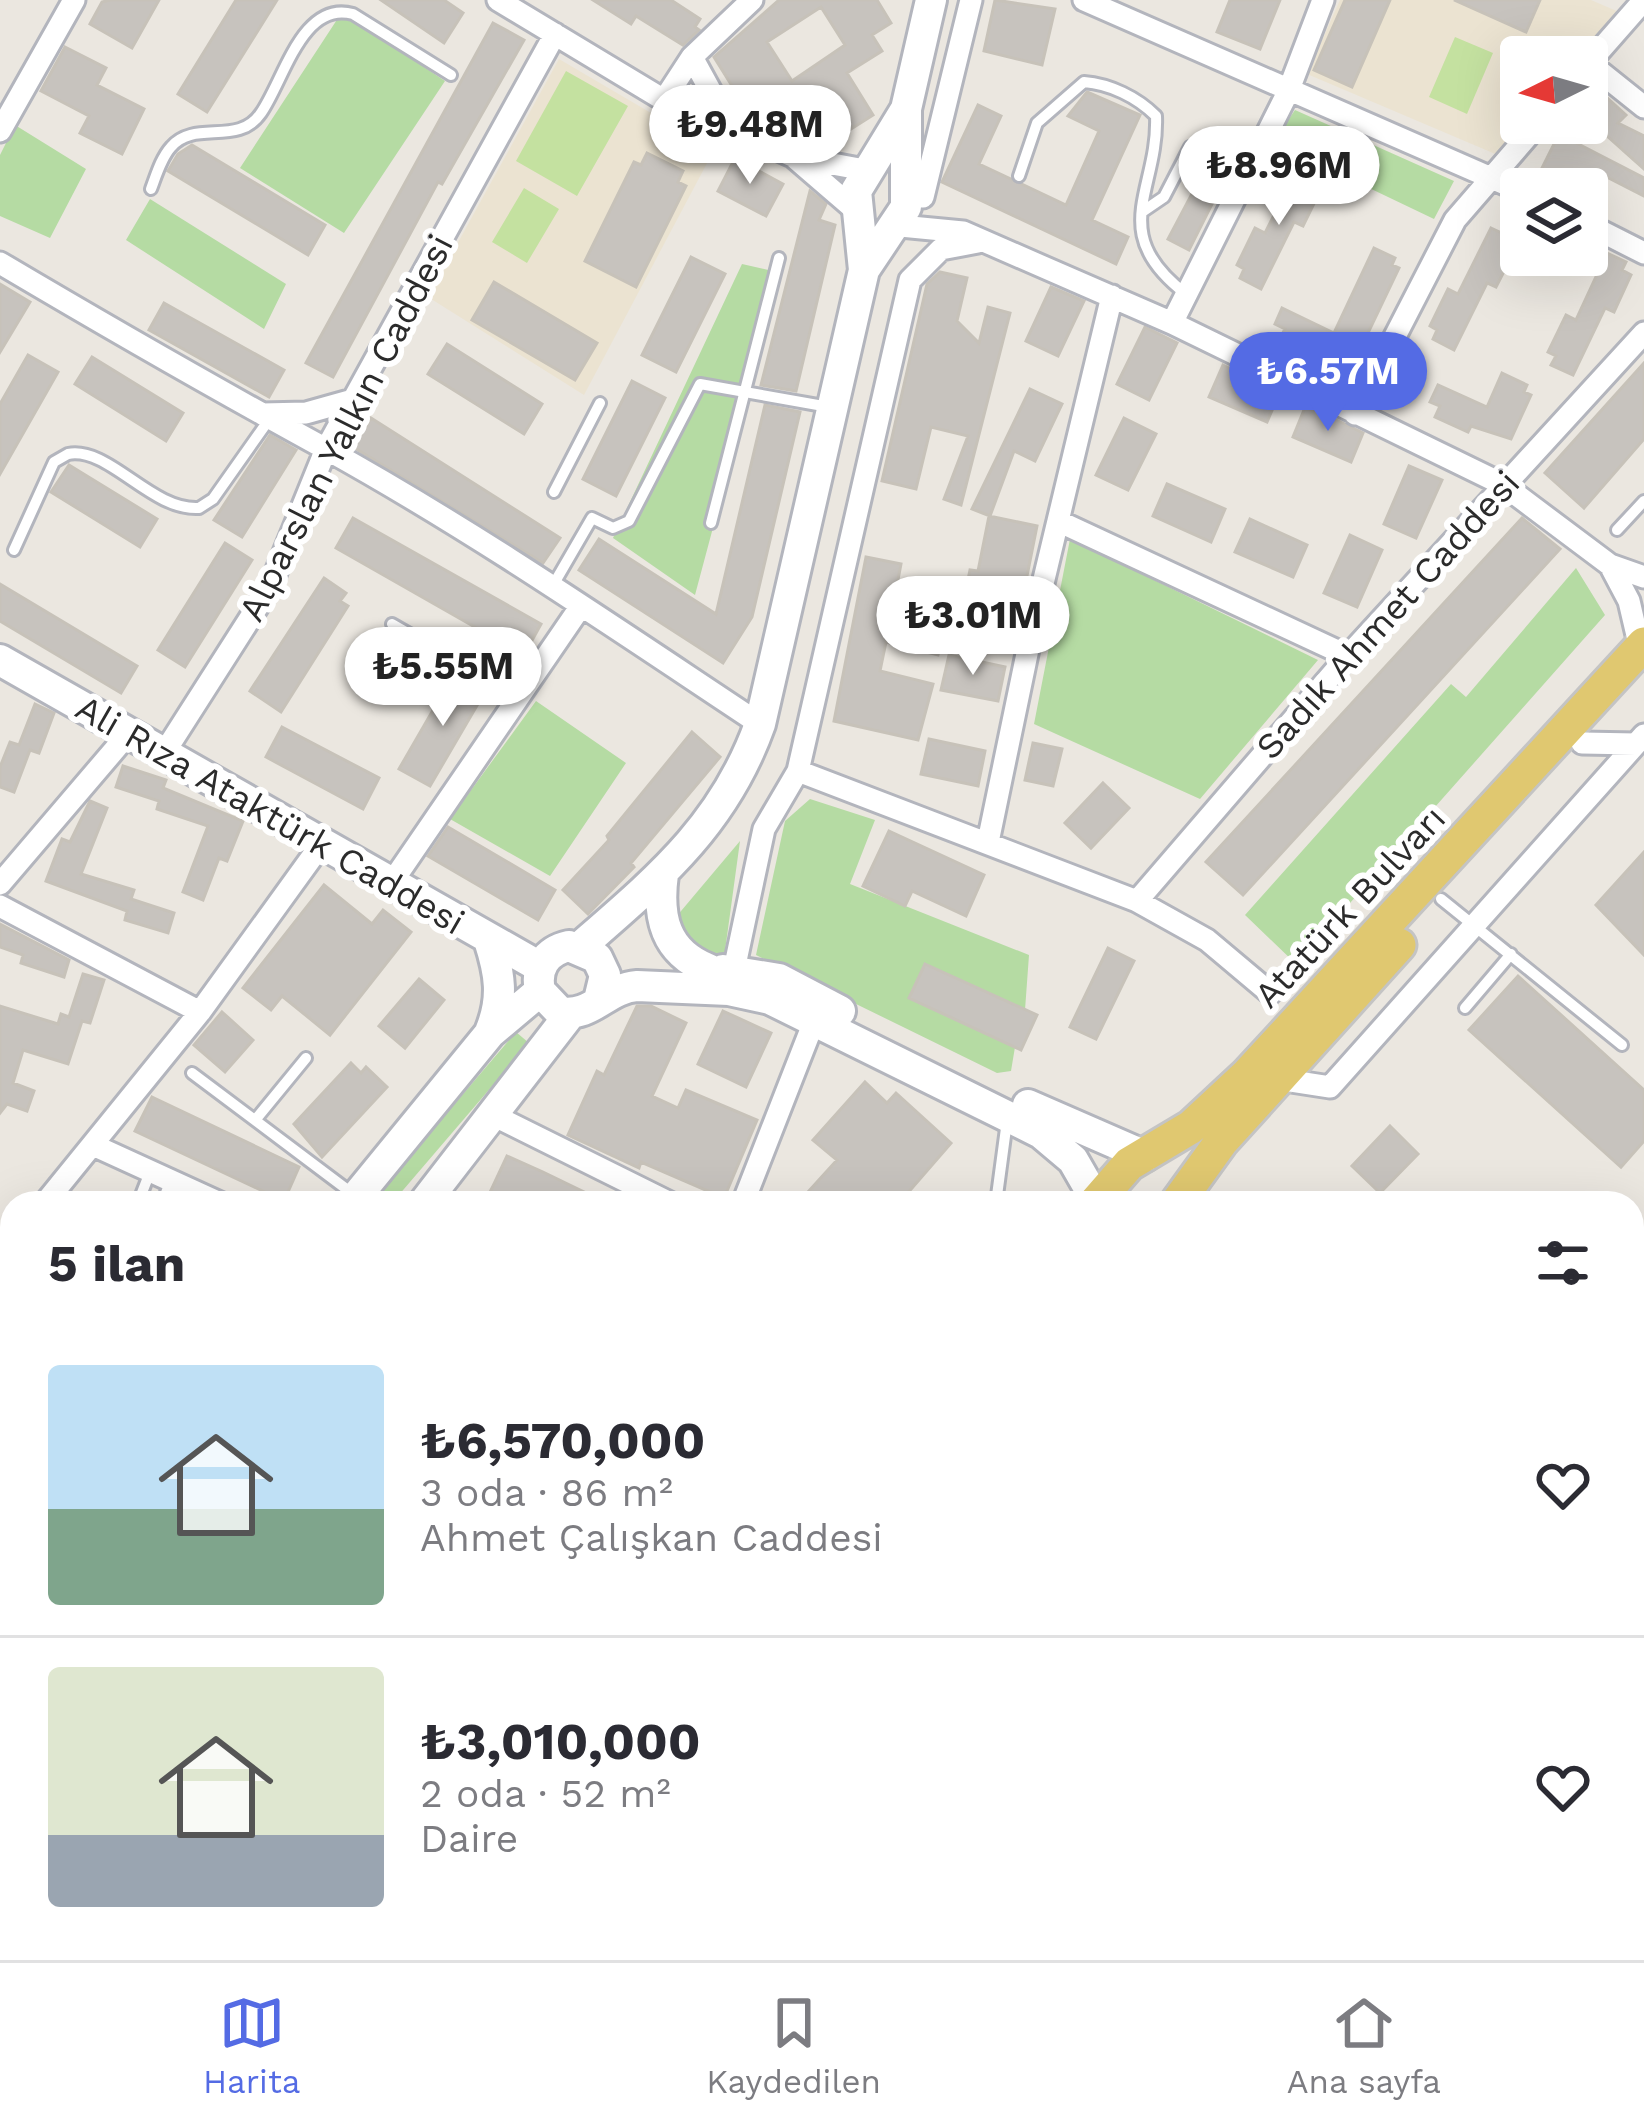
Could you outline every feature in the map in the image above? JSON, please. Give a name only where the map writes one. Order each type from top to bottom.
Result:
[{"type":"main road","points":[[864,270],[856,191],[906,109],[931,0]]},
{"type":"main road","points":[[591,957],[723,806],[760,724],[864,270],[914,192],[906,109]]},
{"type":"main road","points":[[870,171],[914,192]]},
{"type":"main road","points":[[860,214],[874,226],[890,225]]},
{"type":"main road","name":"Atatürk Bulvarı","points":[[1189,1191],[1221,1142],[1582,743],[1643,656]]},
{"type":"main road","name":"Atatürk Bulvarı","points":[[1105,1191],[1117,1175],[1191,1126],[1248,1074],[1643,656]]},
{"type":"main road","name":"Ali Rıza Ataktürk Caddesi","points":[[0,660],[490,940],[540,979]]},
{"type":"main road","points":[[663,874],[661,917],[677,952],[721,970]]},
{"type":"main road","points":[[490,940],[501,977],[500,1008],[490,1034]]},
{"type":"main road","points":[[360,1191],[540,979],[558,948],[591,957],[721,970],[794,986],[948,1068],[1163,1165],[1177,1191]]},
{"type":"main road","points":[[591,957],[605,984],[599,1000]]},
{"type":"main road","points":[[540,979],[551,1007],[570,1014]]},
{"type":"main road","points":[[434,1191],[570,1014],[622,987],[637,986],[729,990],[770,999],[815,1019],[1057,1144],[1078,1167],[1090,1191]]},
{"type":"street","points":[[0,131],[74,0]]},
{"type":"street","points":[[498,0],[664,100],[795,158],[870,171]]},
{"type":"street","points":[[664,100],[692,56],[752,0]]},
{"type":"street","points":[[963,232],[914,192],[971,0]]},
{"type":"street","points":[[1084,0],[1500,180]]},
{"type":"street","points":[[1172,322],[1288,92],[1324,0]]},
{"type":"street","points":[[1608,41],[1644,0]]},
{"type":"street","name":"Alparslan Yalkın Caddesi","points":[[164,753],[270,586],[302,521],[326,449],[555,34]]},
{"type":"street","points":[[692,56],[732,130]]},
{"type":"street","points":[[1608,79],[1644,107]]},
{"type":"street","points":[[1354,414],[1455,220],[1521,144]]},
{"type":"street","points":[[795,158],[860,214]]},
{"type":"street","points":[[890,225],[963,232],[1172,322],[1502,484],[1610,565],[1644,577]]},
{"type":"street","points":[[1608,235],[1644,253]]},
{"type":"street","points":[[721,970],[764,829],[798,771],[910,280],[941,249],[990,242]]},
{"type":"street","points":[[0,263],[244,409],[326,449],[581,606],[760,724]]},
{"type":"street","points":[[988,842],[1112,296]]},
{"type":"street","name":"Sadık Ahmet Caddesi","points":[[1137,901],[1348,656],[1644,333]]},
{"type":"street","points":[[244,409],[294,415],[356,399]]},
{"type":"street","points":[[1058,521],[1348,656]]},
{"type":"street","points":[[1610,565],[1629,601],[1643,656]]},
{"type":"street","points":[[390,885],[581,606]]},
{"type":"street","points":[[0,884],[128,734]]},
{"type":"street","points":[[1582,743],[1641,741]]},
{"type":"street","points":[[1278,1079],[1330,1088],[1641,741]]},
{"type":"street","points":[[798,771],[1137,901],[1207,940],[1270,993]]},
{"type":"street","points":[[55,1191],[200,1012],[320,846]]},
{"type":"street","points":[[0,906],[200,1012]]},
{"type":"street","points":[[748,1191],[815,1019]]},
{"type":"street","points":[[494,1116],[646,1191]]},
{"type":"street","points":[[93,1145],[193,1191]]},
{"type":"lane","points":[[151,189],[169,149],[184,136],[233,133],[251,124],[309,26],[338,10],[377,27],[451,75]]},
{"type":"lane","points":[[1019,176],[1036,123],[1084,82],[1101,83],[1144,104],[1156,116],[1142,212],[1153,264],[1186,294]]},
{"type":"lane","points":[[1142,212],[1165,197],[1190,147]]},
{"type":"lane","points":[[711,524],[779,258]]},
{"type":"lane","points":[[551,587],[592,518],[613,528],[629,521],[700,384],[832,408]]},
{"type":"lane","points":[[554,492],[600,403]]},
{"type":"lane","points":[[14,550],[54,462],[68,454],[92,457],[164,501],[199,508],[212,499],[268,421]]},
{"type":"lane","points":[[1618,530],[1644,501]]},
{"type":"lane","points":[[392,624],[519,697]]},
{"type":"lane","points":[[1441,899],[1622,1045]]},
{"type":"lane","points":[[1465,1008],[1511,954]]},
{"type":"lane","points":[[256,1119],[306,1058]]},
{"type":"lane","points":[[191,1073],[256,1119],[342,1191]]},
{"type":"lane","points":[[1001,1191],[1007,1117]]},
{"type":"lane","points":[[148,1191],[160,1176]]},
{"type":"lane","points":[[160,1176],[161,1191]]},
{"type":"shaded area","points":[[1340,0],[1591,0],[1619,12],[1599,36],[1500,36],[1500,144],[1510,144],[1500,156],[1307,74]]},
{"type":"shaded area","points":[[559,59],[714,150],[584,395],[428,297]]},
{"type":"green space","points":[[342,12],[445,81],[344,233],[240,168]]},
{"type":"green space","points":[[1455,37],[1493,53],[1467,114],[1429,97]]},
{"type":"green space","points":[[566,71],[628,106],[577,196],[516,161]]},
{"type":"green space","points":[[1295,110],[1454,181],[1434,219],[1273,142]]},
{"type":"green space","points":[[15,125],[86,169],[50,238],[0,216],[0,155]]},
{"type":"green space","points":[[524,188],[559,209],[527,263],[492,242]]},
{"type":"green space","points":[[150,199],[286,284],[264,329],[126,240]]},
{"type":"green space","points":[[742,264],[781,273],[695,595],[613,538]]},
{"type":"green space","points":[[1070,539],[1318,660],[1200,799],[1034,724]]},
{"type":"green space","points":[[1576,568],[1605,615],[1296,964],[1245,915],[1451,684],[1466,697]]},
{"type":"green space","points":[[536,701],[626,763],[550,876],[450,819]]},
{"type":"green space","points":[[810,799],[875,820],[850,884],[1029,955],[1025,1010],[926,964],[910,998],[1015,1047],[1011,1071],[997,1073],[756,955],[785,821]]},
{"type":"green space","points":[[740,841],[724,958],[706,956],[693,947],[676,917]]},
{"type":"green space","points":[[516,1032],[529,1043],[402,1191],[380,1191]]},
{"type":"building","points":[[159,0],[132,48],[90,24],[102,2]]},
{"type":"building","points":[[236,0],[277,0],[207,112],[178,94]]},
{"type":"building","points":[[381,0],[444,0],[463,13],[444,43]]},
{"type":"building","points":[[593,0],[671,0],[700,19],[695,27],[699,30],[683,45],[636,16],[631,24]]},
{"type":"building","points":[[779,0],[877,0],[891,23],[872,35],[882,51],[847,73],[873,115],[840,136],[814,94],[783,113],[777,103],[752,118],[714,57]],"holes":[[[821,7],[845,45],[792,81],[767,42]]]},
{"type":"building","points":[[995,0],[1055,9],[1042,65],[984,51]]},
{"type":"building","points":[[1230,0],[1280,0],[1260,49],[1217,32]]},
{"type":"building","points":[[1345,0],[1390,0],[1352,87],[1314,70]]},
{"type":"building","points":[[1454,0],[1540,0],[1526,32]]},
{"type":"building","points":[[493,23],[524,40],[442,184],[438,182],[333,377],[306,363]]},
{"type":"building","points":[[65,47],[106,68],[97,85],[144,109],[122,154],[80,133],[89,116],[41,91]]},
{"type":"building","points":[[1087,92],[1140,115],[1092,220],[1128,237],[1116,264],[942,182],[978,105],[1001,116],[979,164],[1066,205],[1099,131],[1068,116]]},
{"type":"building","points":[[1608,99],[1626,115],[1618,123],[1644,136],[1644,169],[1608,137]]},
{"type":"building","points":[[1227,128],[1245,138],[1189,250],[1168,239],[1203,173],[1194,169],[1214,132],[1223,137]]},
{"type":"building","points":[[1554,144],[1578,144],[1644,178],[1644,196],[1608,178],[1608,168],[1542,168]]},
{"type":"building","points":[[192,145],[325,225],[308,255],[168,171],[178,154]]},
{"type":"building","points":[[647,153],[683,171],[678,182],[686,186],[636,287],[585,261],[634,162],[641,165]]},
{"type":"building","points":[[735,158],[783,184],[766,216],[718,191]]},
{"type":"building","points":[[1298,167],[1317,176],[1312,184],[1321,189],[1303,226],[1294,222],[1261,289],[1240,278],[1244,269],[1237,265],[1255,228],[1265,233]]},
{"type":"building","points":[[810,191],[826,204],[819,220],[835,225],[796,391],[761,385]]},
{"type":"building","points":[[1491,228],[1500,232],[1502,276],[1496,287],[1487,283],[1454,350],[1433,339],[1437,330],[1430,326],[1448,289],[1458,294]]},
{"type":"building","points":[[1374,248],[1395,258],[1392,265],[1399,268],[1356,358],[1351,356],[1347,362],[1316,347],[1313,354],[1280,338],[1285,329],[1275,324],[1282,308],[1334,333]]},
{"type":"building","points":[[1608,253],[1626,262],[1622,270],[1631,275],[1614,312],[1605,308],[1573,375],[1551,365],[1556,356],[1548,352],[1566,315],[1576,320],[1596,276],[1608,276]]},
{"type":"building","points":[[691,257],[725,274],[676,372],[642,355]]},
{"type":"building","points":[[940,272],[967,278],[957,321],[979,343],[988,307],[1010,313],[961,505],[944,499],[968,436],[931,427],[916,489],[882,481],[927,284]]},
{"type":"building","points":[[494,282],[597,343],[575,380],[472,320]]},
{"type":"building","points":[[0,284],[30,302],[0,352]]},
{"type":"building","points":[[1051,287],[1084,301],[1058,356],[1026,341]]},
{"type":"building","points":[[164,303],[284,370],[269,397],[149,330]]},
{"type":"building","points":[[1145,327],[1177,343],[1149,400],[1117,384]]},
{"type":"building","points":[[447,344],[542,404],[524,434],[428,374]]},
{"type":"building","points":[[28,355],[58,372],[0,474],[0,404]]},
{"type":"building","points":[[92,357],[183,413],[166,441],[75,384]]},
{"type":"building","points":[[1644,363],[1644,439],[1584,508],[1545,473]]},
{"type":"building","points":[[1223,365],[1280,392],[1267,422],[1209,397]]},
{"type":"building","points":[[1502,373],[1527,385],[1524,392],[1531,395],[1511,439],[1471,426],[1468,432],[1435,417],[1440,406],[1430,402],[1438,385],[1487,407]]},
{"type":"building","points":[[632,381],[665,398],[616,496],[583,479]]},
{"type":"building","points":[[1030,389],[1062,404],[1035,461],[1014,451],[990,516],[972,509]]},
{"type":"building","points":[[765,405],[800,412],[752,617],[723,663],[579,570],[599,539],[716,614]]},
{"type":"building","points":[[1306,405],[1363,433],[1351,462],[1293,437]]},
{"type":"building","points":[[371,418],[560,538],[543,563],[353,447]]},
{"type":"building","points":[[1124,418],[1156,434],[1128,490],[1096,475]]},
{"type":"building","points":[[270,435],[296,450],[242,537],[214,520]]},
{"type":"building","points":[[69,465],[157,519],[140,547],[51,492]]},
{"type":"building","points":[[1409,466],[1442,480],[1416,538],[1384,524]]},
{"type":"building","points":[[1167,484],[1225,509],[1211,542],[1153,516]]},
{"type":"building","points":[[989,516],[1037,526],[1019,616],[963,604],[970,570],[978,571]]},
{"type":"building","points":[[353,518],[541,624],[524,655],[336,548]]},
{"type":"building","points":[[1522,518],[1560,549],[1243,895],[1206,862]]},
{"type":"building","points":[[1250,519],[1307,545],[1293,577],[1235,552]]},
{"type":"building","points":[[1350,535],[1382,550],[1357,607],[1324,593]]},
{"type":"building","points":[[225,543],[252,560],[185,667],[158,650]]},
{"type":"building","points":[[866,557],[901,564],[897,585],[952,599],[938,655],[886,642],[880,671],[933,684],[918,740],[834,721]]},
{"type":"building","points":[[324,578],[346,593],[340,601],[348,606],[281,712],[250,691]]},
{"type":"building","points":[[0,584],[137,666],[121,693],[0,621]]},
{"type":"building","points":[[949,655],[1005,667],[998,701],[941,690]]},
{"type":"building","points":[[455,672],[486,690],[430,786],[399,769]]},
{"type":"building","points":[[35,704],[54,713],[39,753],[30,750],[14,792],[0,787],[0,767],[10,742],[19,745]]},
{"type":"building","points":[[282,727],[379,778],[363,809],[266,757]]},
{"type":"building","points":[[692,732],[720,757],[631,863],[634,867],[588,914],[563,890],[609,840],[607,836]]},
{"type":"building","points":[[929,739],[985,751],[978,786],[921,774]]},
{"type":"building","points":[[1033,743],[1062,749],[1053,786],[1025,780]]},
{"type":"building","points":[[123,766],[166,780],[163,788],[243,821],[227,861],[219,858],[203,900],[183,892],[208,826],[157,809],[159,801],[116,787]]},
{"type":"building","points":[[1103,783],[1129,808],[1091,848],[1065,823]]},
{"type":"building","points":[[90,801],[107,808],[81,874],[134,890],[131,899],[174,913],[168,933],[125,920],[127,911],[46,881],[62,839],[70,842]]},
{"type":"building","points":[[448,827],[555,890],[538,920],[428,856]]},
{"type":"building","points":[[889,831],[984,875],[966,916],[912,891],[905,906],[863,886]]},
{"type":"building","points":[[1644,852],[1644,955],[1596,905]]},
{"type":"building","points":[[324,885],[372,924],[383,910],[411,932],[330,1035],[282,996],[271,1010],[243,988]]},
{"type":"building","points":[[0,924],[69,960],[64,977],[21,963],[23,955],[0,947]]},
{"type":"building","points":[[1108,948],[1134,961],[1096,1039],[1070,1027]]},
{"type":"building","points":[[925,964],[1037,1015],[1021,1050],[909,998]]},
{"type":"building","points":[[83,974],[104,980],[90,1023],[82,1021],[68,1064],[23,1050],[13,1083],[34,1091],[27,1111],[7,1104],[0,1113],[0,1006],[58,1024],[61,1014],[69,1017]]},
{"type":"building","points":[[1518,976],[1644,1090],[1644,1141],[1621,1167],[1469,1030]]},
{"type":"building","points":[[419,979],[444,1000],[405,1048],[379,1026]]},
{"type":"building","points":[[637,1006],[651,1006],[686,1023],[652,1096],[678,1108],[686,1090],[757,1120],[727,1191],[708,1191],[641,1162],[639,1168],[568,1135],[597,1071],[604,1075]]},
{"type":"building","points":[[723,1011],[771,1033],[746,1087],[698,1064]]},
{"type":"building","points":[[222,1012],[253,1040],[225,1072],[194,1045]]},
{"type":"building","points":[[351,1063],[361,1073],[366,1067],[387,1087],[322,1157],[294,1124]]},
{"type":"building","points":[[865,1082],[887,1103],[896,1093],[951,1143],[909,1191],[809,1191],[837,1160],[813,1140]]},
{"type":"building","points":[[152,1097],[299,1167],[288,1191],[263,1191],[135,1131]]},
{"type":"building","points":[[1390,1126],[1418,1154],[1382,1191],[1352,1166]]},
{"type":"building","points":[[507,1156],[582,1191],[491,1191]]}]
